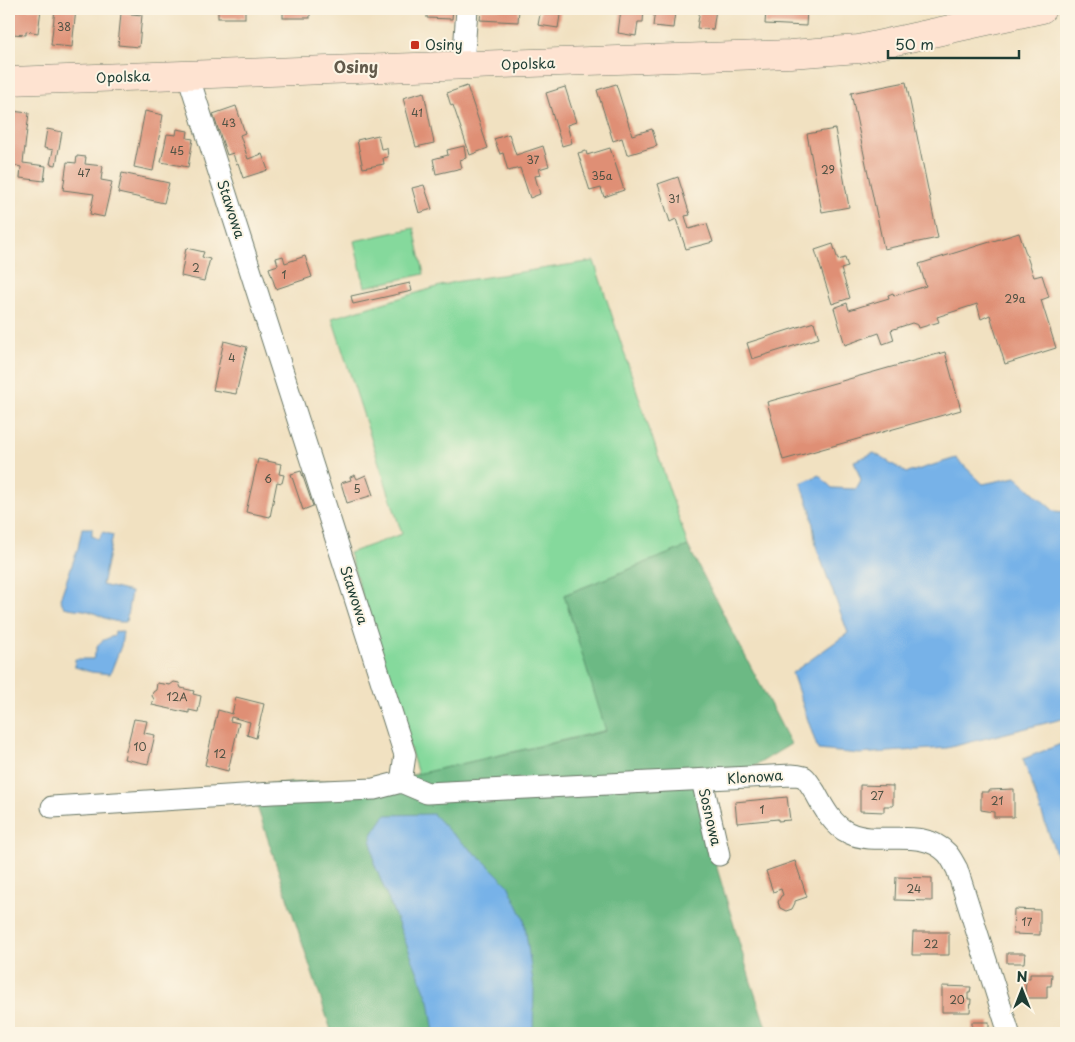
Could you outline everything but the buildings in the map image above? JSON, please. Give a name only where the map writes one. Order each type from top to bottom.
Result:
[{"type":"street","points":[[464,66],[467,9]]},
{"type":"street","name":"Opolska","points":[[9,81],[790,54],[859,49],[1042,9]]},
{"type":"street","name":"Stawowa","points":[[188,75],[405,755],[402,782]]},
{"type":"street","name":"Klonowa","points":[[402,782],[427,793],[792,774],[804,778],[830,816],[847,832],[864,839],[918,839],[936,844],[948,854],[957,869],[1008,1033]]},
{"type":"street","name":"Sosnowa","points":[[702,780],[719,854]]},
{"type":"street","points":[[52,807],[273,793],[374,789],[402,782]]},
{"type":"green space","points":[[414,228],[424,274],[365,287],[354,241]]},
{"type":"green space","points":[[594,261],[688,546],[564,595],[607,730],[418,774],[349,553],[402,534],[332,318],[454,282]]},
{"type":"green space","points":[[688,546],[791,744],[697,801],[768,1033],[332,1033],[250,785],[404,777],[606,731],[564,595]]},
{"type":"water","points":[[874,453],[907,473],[956,458],[983,484],[1016,477],[1054,511],[1066,512],[1066,718],[947,748],[859,754],[818,750],[792,673],[848,633],[816,546],[811,511],[801,483],[819,475],[832,488],[856,489],[861,480],[854,461]]},
{"type":"water","points":[[82,528],[92,528],[92,536],[99,539],[103,532],[113,535],[102,585],[131,592],[126,622],[114,621],[90,611],[64,607],[60,599],[78,548]]},
{"type":"water","points":[[115,631],[123,632],[121,646],[110,674],[91,672],[75,667],[75,659],[93,659],[99,643],[114,636]]},
{"type":"water","points":[[1066,742],[1066,883],[1023,759]]},
{"type":"water","points":[[433,814],[508,885],[524,919],[534,989],[533,1033],[434,1033],[429,1001],[374,863],[371,836],[385,815]]},
{"type":"place","name":"Osiny","points":[[415,45]]},
{"type":"district","name":"Osiny","points":[[356,67]]}]
